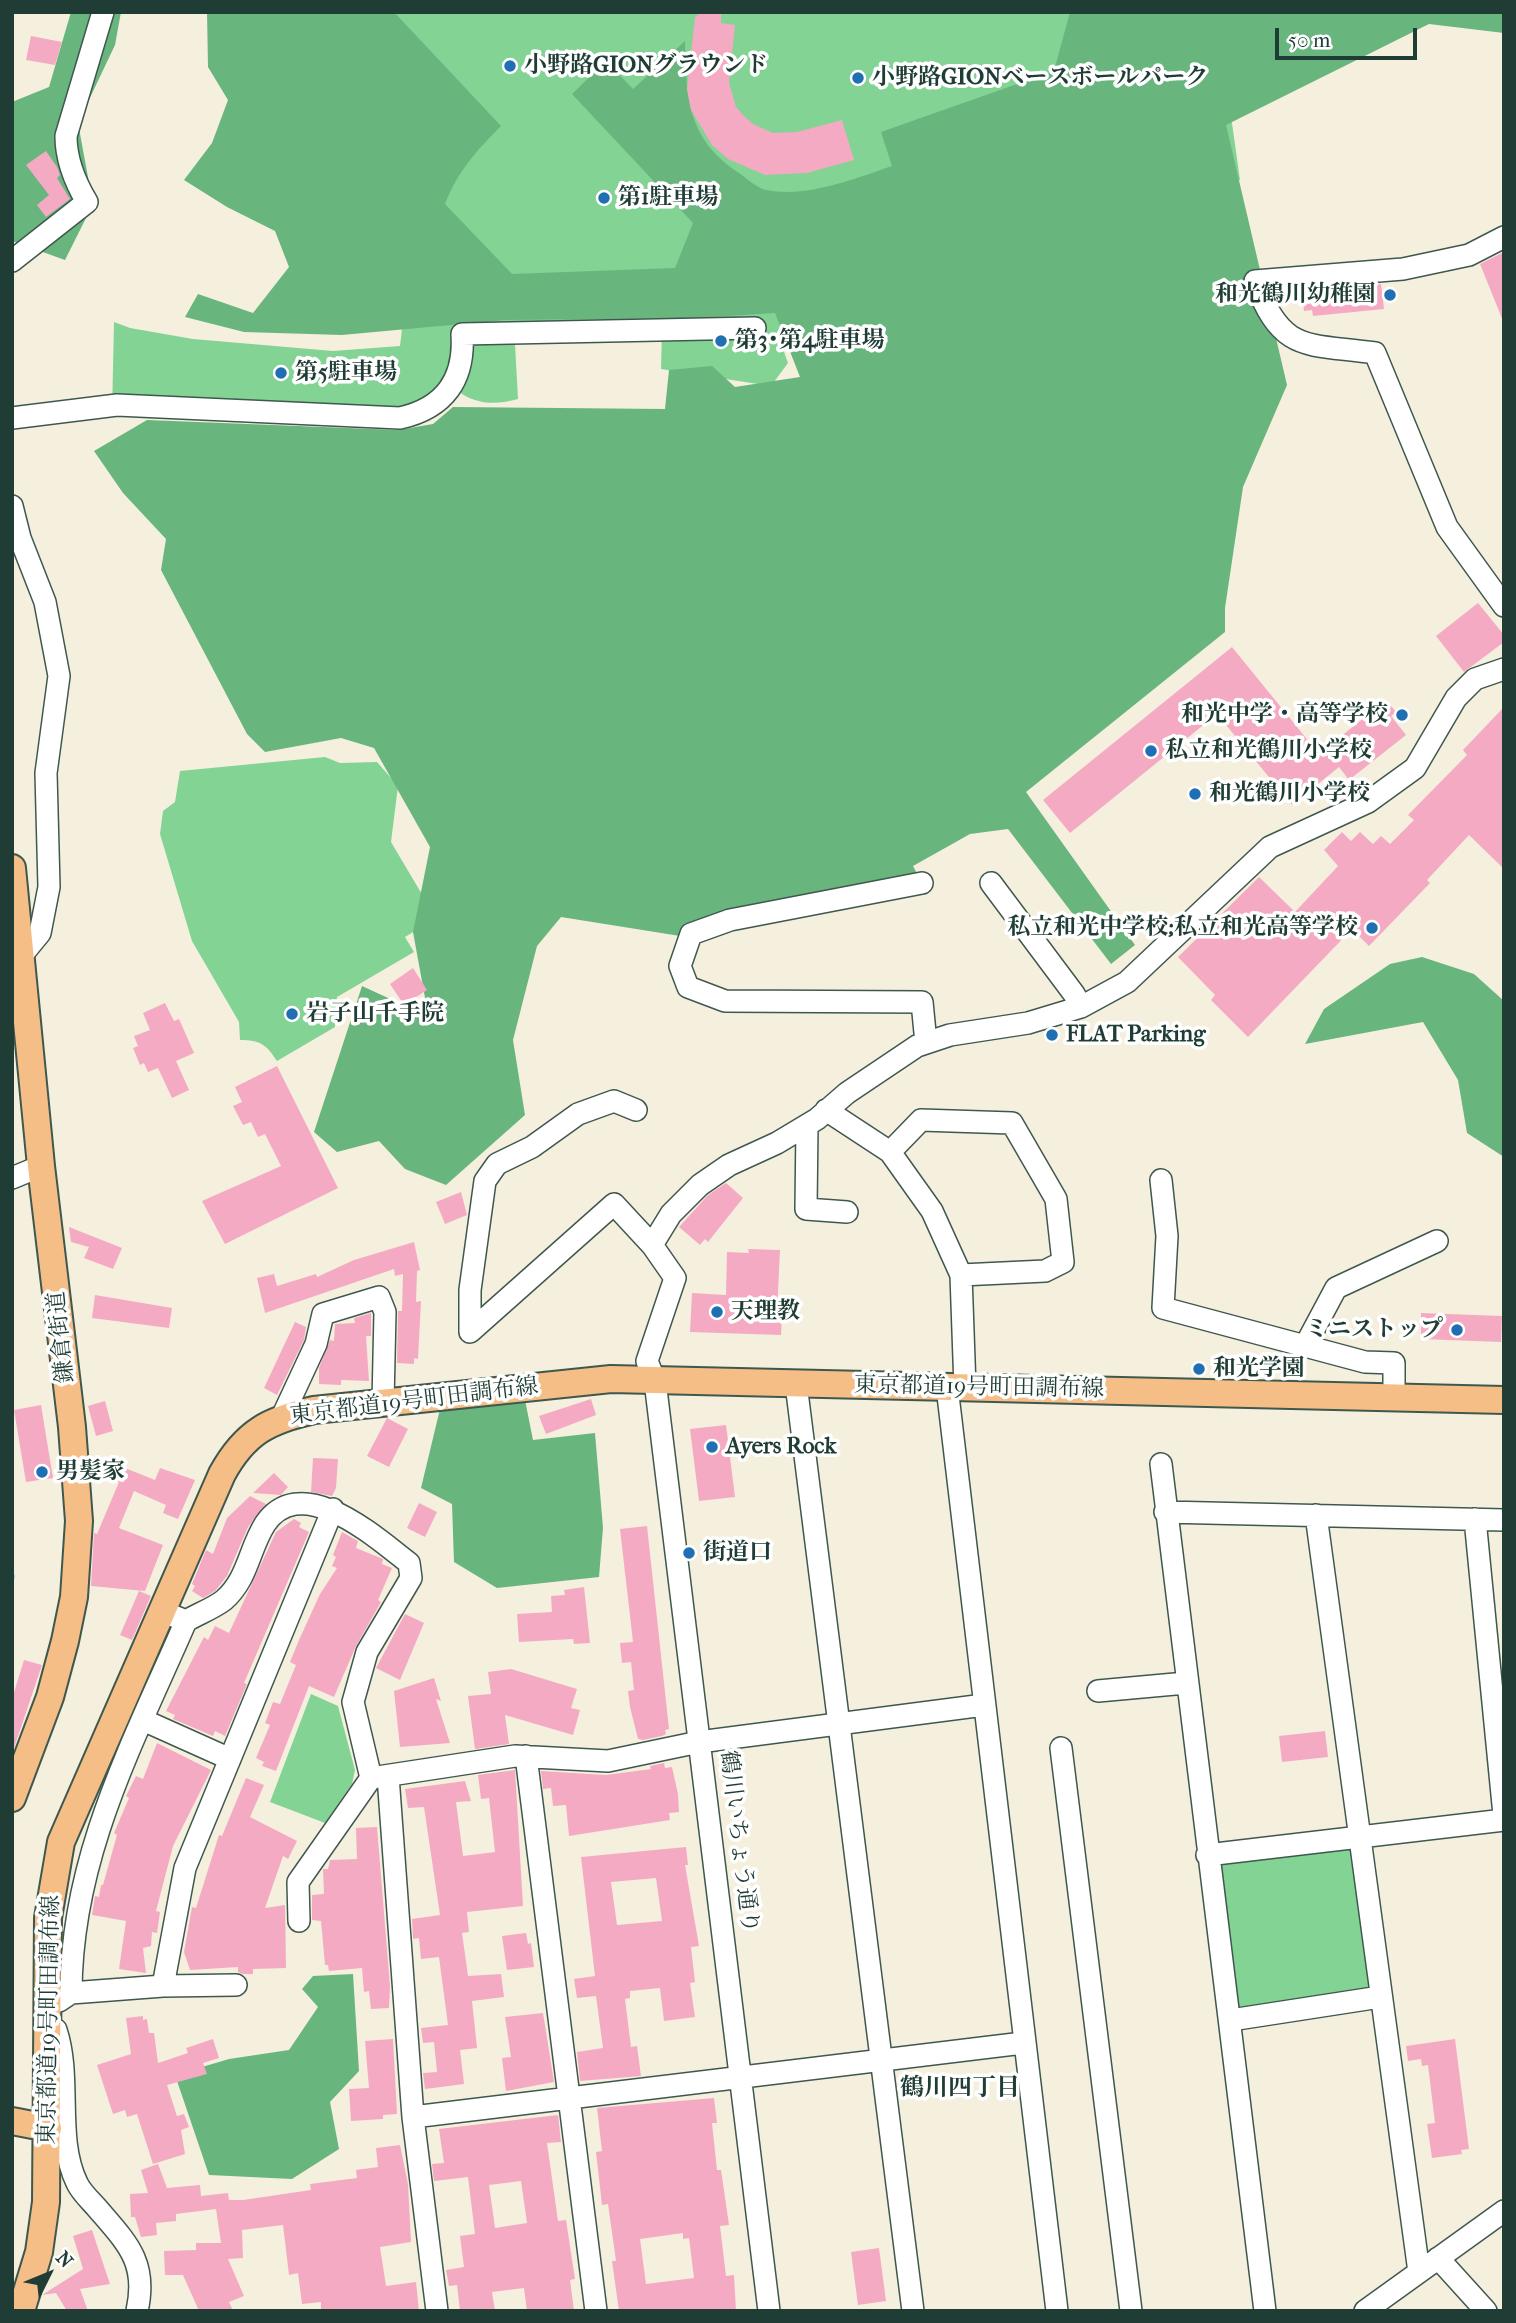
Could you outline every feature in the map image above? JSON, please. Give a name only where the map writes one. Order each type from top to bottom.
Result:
[{"type":"main road","name":"鎌倉街道","points":[[12,868],[17,955],[72,1427],[79,1521],[74,1597],[65,1642],[50,1697],[13,1793]]},
{"type":"main road","name":"東京都道19号町田調布線","points":[[22,2311],[39,2252],[46,2202],[48,1918],[61,1842],[161,1611],[232,1457],[246,1440],[282,1417],[383,1402],[611,1379],[1504,1401]]},
{"type":"main road","points":[[12,2121],[48,2128]]},
{"type":"street","points":[[12,261],[87,201],[79,188],[66,151],[66,136],[103,12]]},
{"type":"street","points":[[1504,237],[1469,255],[1403,269],[1255,281],[1276,326],[1296,341],[1375,353],[1447,527],[1504,606]]},
{"type":"street","points":[[12,418],[117,405],[400,418],[428,410],[453,384],[463,352],[462,334],[755,328]]},
{"type":"street","points":[[12,506],[20,538],[45,603],[59,676],[46,773],[48,887],[40,933],[17,955]]},
{"type":"street","points":[[636,1110],[614,1101],[578,1114],[532,1147],[494,1167],[485,1181],[470,1290],[470,1332],[614,1204],[652,1245],[671,1214],[700,1185],[729,1165],[777,1143],[807,1125],[878,1071],[926,1043],[950,1035],[1028,1023],[1081,1007],[1127,982],[1270,847],[1368,802],[1415,768],[1456,698],[1475,679],[1504,669]]},
{"type":"street","points":[[922,883],[730,920],[691,933],[680,966],[688,988],[725,1001],[922,1002],[926,1043]]},
{"type":"street","points":[[991,883],[1081,1007]]},
{"type":"street","points":[[827,1110],[890,1152],[932,1210],[961,1275],[956,1387],[984,1705],[1057,2311]]},
{"type":"street","points":[[890,1152],[921,1120],[1012,1123],[1056,1199],[1063,1262],[1045,1271],[961,1275]]},
{"type":"street","points":[[807,1125],[806,1209],[847,1212]]},
{"type":"street","points":[[12,1178],[41,1166]]},
{"type":"street","points":[[1161,1180],[1167,1236],[1163,1308],[1366,1362],[1394,1363],[1394,1398]]},
{"type":"street","points":[[1305,1346],[1336,1288],[1437,1241]]},
{"type":"street","name":"鶴川いちょう通り","points":[[652,1245],[675,1278],[647,1360],[654,1381],[769,2311]]},
{"type":"street","points":[[282,1417],[316,1344],[323,1314],[379,1297],[384,1312],[383,1402]]},
{"type":"street","points":[[796,1384],[913,2311]]},
{"type":"street","points":[[1161,1464],[1207,1856],[1231,2020],[1265,2311]]},
{"type":"street","points":[[137,2311],[142,2288],[137,2260],[127,2242],[77,2184],[69,2158],[62,2049],[56,2030],[46,2020],[71,1993],[71,1968],[87,1862],[104,1811],[187,1621],[224,1600],[241,1580],[265,1525],[276,1512],[289,1506],[305,1505],[333,1509],[409,1563],[411,1578],[367,1652],[353,1702],[379,1777],[413,2117],[437,2311]]},
{"type":"street","points":[[163,1986],[184,1868],[333,1509]]},
{"type":"street","points":[[1165,1512],[1504,1520]]},
{"type":"street","points":[[1316,1516],[1419,2272]]},
{"type":"street","points":[[1207,1856],[1504,1817],[1475,1519]]},
{"type":"street","points":[[161,1611],[187,1621]]},
{"type":"street","points":[[1098,1691],[1186,1683]]},
{"type":"street","points":[[299,1921],[298,1882],[379,1777],[526,1756],[608,1761],[699,1742],[984,1705]]},
{"type":"street","points":[[143,1720],[230,1759]]},
{"type":"street","points":[[1061,1748],[1131,2311]]},
{"type":"street","points":[[526,1756],[596,2311]]},
{"type":"street","points":[[71,1993],[163,1986],[236,1985]]},
{"type":"street","points":[[1231,2020],[1380,1997]]},
{"type":"street","points":[[413,2117],[1023,2043]]},
{"type":"street","points":[[1365,2311],[1504,2211]]},
{"type":"street","points":[[1438,2258],[1486,2311]]},
{"type":"street","points":[[1491,2311],[1504,2299]]},
{"type":"green space","points":[[71,12],[121,12],[115,45],[78,123],[93,204],[65,260],[12,241],[12,102],[49,87]]},
{"type":"green space","points":[[207,12],[394,12],[501,126],[469,162],[445,204],[512,274],[675,268],[693,223],[572,94],[606,61],[633,89],[685,41],[689,98],[699,131],[722,160],[748,180],[766,190],[782,192],[830,186],[892,166],[881,132],[1054,71],[1070,12],[1504,12],[1504,33],[1429,24],[1226,125],[1287,385],[1243,487],[1225,608],[1225,632],[1026,792],[1135,945],[1111,964],[1008,829],[970,834],[913,866],[922,883],[680,936],[561,917],[537,946],[513,1040],[525,1115],[446,1185],[405,1169],[379,1141],[337,1152],[314,1132],[362,986],[399,1003],[430,1025],[413,932],[430,847],[374,748],[341,738],[265,752],[247,734],[161,570],[166,539],[123,493],[94,451],[147,420],[398,430],[433,424],[453,407],[665,409],[669,370],[712,366],[735,387],[800,377],[775,313],[697,318],[505,320],[342,335],[244,332],[185,317],[198,294],[253,313],[289,267],[275,231],[227,207],[184,180],[212,143],[228,100],[208,67]]},
{"type":"green space","points":[[328,12],[1203,12],[1230,109],[1240,180],[1193,189],[844,302],[778,335],[788,363],[771,386],[661,369],[662,328],[514,326],[518,399],[487,402],[472,399],[458,391],[432,415],[409,424],[112,414],[114,322],[130,328],[193,339],[333,351],[400,346],[408,279]]},
{"type":"green space","points":[[325,757],[340,763],[377,762],[398,786],[391,842],[436,918],[405,937],[414,952],[337,997],[335,1027],[277,1061],[262,1044],[240,1040],[239,1022],[192,941],[160,834],[163,811],[175,802],[180,771]]},
{"type":"green space","points":[[1422,957],[1474,974],[1504,1001],[1504,1157],[1467,1133],[1458,1080],[1423,1022],[1305,1044],[1324,1009],[1390,964]]},
{"type":"green space","points":[[525,1400],[533,1440],[595,1433],[603,1528],[599,1577],[497,1588],[454,1562],[452,1504],[421,1488],[440,1409]]},
{"type":"green space","points":[[311,1694],[338,1706],[355,1770],[352,1784],[325,1823],[270,1802]]},
{"type":"green space","points":[[1346,1843],[1354,1849],[1370,1985],[1362,1993],[1241,2008],[1232,2002],[1219,1866],[1225,1858]]},
{"type":"green space","points":[[353,1974],[359,2071],[330,2102],[339,2149],[292,2179],[209,2175],[175,2075],[229,2059],[289,2050],[318,2007],[302,1989],[313,1976]]},
{"type":"building","points":[[700,12],[721,12],[721,23],[735,25],[729,83],[736,107],[743,115],[753,124],[773,133],[797,132],[842,120],[854,160],[807,173],[765,175],[728,159],[712,145],[691,110],[687,89],[695,18]]},
{"type":"building","points":[[31,36],[62,42],[55,65],[26,60]]},
{"type":"building","points":[[46,151],[57,167],[60,175],[57,178],[70,199],[46,217],[37,205],[49,195],[26,165]]},
{"type":"building","points":[[1504,252],[1504,321],[1503,321],[1480,264]]},
{"type":"building","points":[[1381,284],[1384,309],[1313,316],[1312,310],[1304,311],[1302,292]]},
{"type":"building","points":[[1478,603],[1504,635],[1504,642],[1464,672],[1436,636]]},
{"type":"building","points":[[1232,647],[1319,754],[1386,700],[1396,712],[1391,716],[1406,735],[1349,780],[1339,767],[1292,805],[1217,714],[1070,833],[1043,800]]},
{"type":"building","points":[[1504,707],[1504,869],[1469,835],[1427,880],[1430,883],[1369,946],[1352,929],[1248,1037],[1211,1000],[1215,995],[1178,957],[1259,877],[1295,912],[1338,866],[1324,850],[1342,832],[1351,841],[1360,832],[1373,844],[1381,836],[1390,844],[1414,820],[1408,815],[1467,755],[1463,750]]},
{"type":"building","points":[[413,968],[427,990],[404,1005],[390,984]]},
{"type":"building","points":[[165,1003],[174,1021],[179,1019],[194,1053],[176,1061],[189,1090],[172,1098],[158,1068],[148,1072],[144,1063],[140,1065],[133,1048],[138,1046],[134,1036],[150,1030],[143,1013]]},
{"type":"building","points":[[277,1066],[338,1188],[225,1244],[202,1201],[281,1166],[265,1134],[258,1137],[251,1122],[243,1125],[233,1106],[242,1102],[235,1087]]},
{"type":"building","points":[[726,1183],[743,1198],[708,1242],[705,1239],[700,1245],[679,1227],[708,1195]]},
{"type":"building","points":[[461,1192],[467,1215],[445,1224],[436,1202]]},
{"type":"building","points":[[69,1227],[122,1248],[113,1269],[84,1258],[89,1247],[71,1242]]},
{"type":"building","points":[[414,1242],[420,1270],[417,1271],[416,1302],[421,1301],[418,1359],[414,1358],[414,1364],[397,1363],[398,1311],[402,1311],[403,1274],[395,1276],[394,1269],[265,1313],[257,1278],[274,1274],[277,1286],[316,1274],[317,1277],[354,1260]]},
{"type":"building","points":[[748,1249],[780,1250],[777,1313],[782,1313],[781,1335],[690,1332],[692,1293],[726,1295],[727,1252],[749,1253]]},
{"type":"building","points":[[95,1295],[172,1308],[169,1328],[92,1318]]},
{"type":"building","points":[[371,1313],[371,1336],[366,1336],[369,1381],[341,1380],[341,1385],[319,1384],[319,1368],[330,1340],[334,1341],[335,1324],[355,1323],[354,1318]]},
{"type":"building","points":[[1421,1313],[1502,1316],[1501,1342],[1421,1339]]},
{"type":"building","points":[[295,1322],[306,1327],[304,1340],[277,1395],[264,1388]]},
{"type":"building","points":[[591,1399],[596,1415],[546,1434],[539,1416]]},
{"type":"building","points":[[105,1401],[113,1431],[96,1436],[88,1406]]},
{"type":"building","points":[[41,1405],[53,1478],[26,1482],[14,1410]]},
{"type":"building","points":[[387,1418],[408,1429],[389,1467],[367,1456]]},
{"type":"building","points":[[726,1425],[735,1497],[699,1501],[690,1429]]},
{"type":"building","points":[[313,1458],[338,1459],[336,1488],[332,1496],[311,1492]]},
{"type":"building","points":[[120,1466],[155,1480],[160,1468],[195,1480],[178,1519],[163,1513],[166,1505],[134,1491],[119,1528],[163,1545],[145,1591],[91,1586],[94,1533],[97,1534],[119,1482],[114,1480]]},
{"type":"building","points":[[274,1473],[288,1487],[281,1495],[253,1493]]},
{"type":"building","points":[[250,1496],[266,1504],[248,1527],[227,1576],[215,1591],[203,1598],[192,1591],[195,1586],[192,1584],[206,1550],[213,1554],[227,1518]]},
{"type":"building","points":[[419,1503],[437,1512],[425,1537],[407,1528]]},
{"type":"building","points":[[294,1519],[301,1523],[299,1527],[309,1532],[244,1683],[247,1684],[225,1736],[215,1731],[213,1736],[173,1719],[175,1715],[166,1711],[204,1637],[208,1640],[215,1626],[229,1633],[276,1532]]},
{"type":"building","points":[[647,1526],[669,1729],[665,1730],[666,1734],[662,1736],[643,1740],[638,1739],[630,1707],[628,1691],[634,1690],[631,1662],[622,1663],[620,1643],[633,1642],[620,1529]]},
{"type":"building","points":[[342,1532],[358,1541],[356,1548],[383,1559],[382,1564],[392,1568],[378,1600],[381,1602],[356,1646],[334,1697],[309,1686],[276,1771],[262,1766],[264,1762],[256,1758],[270,1725],[265,1723],[273,1702],[280,1704],[296,1665],[290,1662],[299,1640],[320,1594],[337,1568],[332,1566],[336,1557],[333,1555]]},
{"type":"building","points":[[584,1587],[590,1643],[574,1644],[573,1639],[519,1642],[517,1614],[552,1612],[551,1596],[565,1595],[564,1590]]},
{"type":"building","points":[[139,1591],[151,1596],[132,1640],[120,1635]]},
{"type":"building","points":[[405,1614],[424,1623],[400,1680],[376,1668]]},
{"type":"building","points":[[24,1660],[42,1665],[14,1748],[12,1699]]},
{"type":"building","points":[[511,1669],[577,1689],[571,1708],[580,1710],[573,1735],[505,1715],[509,1744],[475,1749],[468,1696],[491,1694],[488,1672]]},
{"type":"building","points":[[434,1678],[441,1701],[436,1699],[450,1743],[400,1747],[394,1691]]},
{"type":"building","points":[[1325,1731],[1328,1757],[1282,1762],[1279,1736]]},
{"type":"building","points":[[157,1743],[211,1770],[173,1846],[156,1911],[160,1912],[157,1933],[152,1932],[151,1946],[143,1948],[146,1973],[119,1969],[126,1921],[92,1915],[95,1896],[99,1897],[117,1835],[114,1833],[129,1798],[126,1796],[136,1776],[143,1779]]},
{"type":"building","points":[[664,1763],[665,1768],[672,1767],[678,1794],[679,1812],[669,1813],[670,1820],[569,1836],[566,1805],[553,1806],[551,1788],[543,1789],[541,1771],[606,1775],[651,1769],[650,1766]]},
{"type":"building","points":[[515,1770],[523,1906],[467,1912],[469,1932],[462,1933],[468,1976],[501,1974],[504,1997],[472,2001],[477,2048],[460,2050],[464,2084],[425,2089],[423,2073],[437,2072],[434,2042],[423,2043],[421,2028],[448,2025],[439,1957],[421,1959],[419,1938],[413,1939],[412,1919],[440,1915],[424,1807],[408,1808],[405,1789],[465,1781],[471,1801],[456,1802],[463,1856],[495,1852],[489,1798],[481,1799],[478,1775]]},
{"type":"building","points":[[246,1778],[264,1785],[250,1817],[297,1841],[288,1859],[283,1856],[265,1908],[285,1905],[286,1968],[253,1969],[253,1974],[238,1972],[238,1967],[190,1970],[184,1952],[192,1907],[196,1908],[219,1835],[222,1836]]},
{"type":"building","points":[[377,1827],[390,1986],[389,2008],[371,2009],[369,1991],[364,1992],[362,1968],[329,1971],[328,1965],[325,1965],[321,1921],[312,1920],[312,1895],[324,1894],[323,1869],[328,1869],[330,1860],[357,1859],[356,1828]]},
{"type":"building","points":[[686,1847],[688,1865],[685,1865],[699,1946],[691,1947],[695,1982],[690,1983],[695,2017],[664,2021],[660,1988],[630,1991],[630,1998],[625,1999],[631,2047],[637,2046],[641,2076],[580,2081],[577,2052],[603,2048],[596,1996],[577,1998],[574,1979],[595,1976],[581,1857]],"holes":[[[656,1878],[662,1921],[617,1925],[611,1882]]]},
{"type":"building","points":[[526,1933],[528,1944],[531,1943],[534,1967],[507,1970],[502,1936]]},
{"type":"building","points":[[543,2013],[554,2082],[506,2091],[502,2058],[511,2057],[505,2017]]},
{"type":"building","points":[[143,2016],[143,2020],[147,2019],[149,2033],[154,2033],[158,2063],[188,2053],[186,2048],[213,2039],[219,2058],[203,2063],[207,2074],[167,2085],[177,2116],[184,2114],[189,2127],[181,2130],[185,2154],[153,2164],[137,2114],[127,2117],[125,2110],[113,2114],[97,2065],[131,2054],[126,2018]]},
{"type":"building","points":[[393,2039],[397,2114],[383,2115],[383,2119],[351,2121],[349,2089],[369,2088],[365,2041]]},
{"type":"building","points":[[1455,2039],[1469,2149],[1461,2150],[1462,2154],[1432,2158],[1427,2124],[1435,2123],[1428,2065],[1422,2066],[1421,2059],[1408,2061],[1406,2046]]},
{"type":"building","points":[[714,2098],[717,2123],[712,2123],[717,2170],[721,2170],[729,2225],[720,2226],[726,2276],[734,2275],[736,2311],[619,2311],[612,2261],[616,2261],[608,2204],[602,2205],[596,2152],[602,2151],[597,2108]],"holes":[[[683,2233],[683,2239],[689,2238],[694,2278],[646,2284],[640,2239]]]},
{"type":"building","points":[[558,2115],[561,2142],[547,2143],[558,2221],[566,2220],[575,2279],[570,2280],[574,2311],[527,2311],[524,2288],[492,2292],[495,2311],[460,2311],[457,2285],[449,2286],[446,2270],[464,2267],[460,2236],[475,2234],[468,2177],[434,2181],[432,2164],[444,2163],[439,2129]],"holes":[[[521,2181],[527,2223],[495,2228],[489,2185]]]},
{"type":"building","points":[[400,2145],[408,2184],[411,2242],[380,2247],[386,2286],[416,2282],[419,2311],[321,2311],[321,2302],[302,2304],[298,2273],[289,2275],[283,2225],[242,2230],[243,2258],[228,2259],[244,2296],[229,2302],[233,2311],[199,2311],[183,2275],[165,2275],[164,2251],[196,2250],[196,2243],[221,2243],[216,2209],[176,2214],[176,2221],[156,2223],[157,2235],[141,2237],[135,2217],[131,2217],[130,2194],[148,2193],[141,2170],[158,2164],[167,2188],[200,2185],[201,2196],[228,2193],[229,2200],[243,2200],[311,2190],[310,2184],[357,2178],[356,2170],[378,2167],[376,2148]]},
{"type":"building","points":[[92,2230],[110,2284],[80,2289],[88,2311],[67,2311],[56,2293],[42,2295],[83,2269],[73,2236]]},
{"type":"building","points":[[879,2248],[886,2301],[858,2305],[851,2252]]},
{"type":"place","name":"小野路GIONグラウンド","points":[[510,66]]},
{"type":"place","name":"小野路GIONベースボールパーク","points":[[858,78]]},
{"type":"place","name":"第1駐車場","points":[[604,198]]},
{"type":"place","name":"和光鶴川幼稚園","points":[[1390,295]]},
{"type":"place","name":"第3･第4駐車場","points":[[721,341]]},
{"type":"place","name":"第5駐車場","points":[[281,373]]},
{"type":"place","name":"和光中学・高等学校","points":[[1402,715]]},
{"type":"place","name":"私立和光鶴川小学校","points":[[1151,751]]},
{"type":"place","name":"和光鶴川小学校","points":[[1195,794]]},
{"type":"place","name":"私立和光中学校;私立和光高等学校","points":[[1372,928]]},
{"type":"place","name":"岩子山千手院","points":[[292,1014]]},
{"type":"place","name":"FLAT Parking","points":[[1052,1035]]},
{"type":"place","name":"天理教","points":[[717,1312]]},
{"type":"place","name":"ミニストップ","points":[[1457,1330]]},
{"type":"place","name":"和光学園","points":[[1199,1369]]},
{"type":"place","name":"Ayers Rock","points":[[712,1447]]},
{"type":"place","name":"男髪家","points":[[42,1472]]},
{"type":"place","name":"街道口","points":[[689,1553]]},
{"type":"district","name":"鶴川四丁目","points":[[960,2089]]}]
